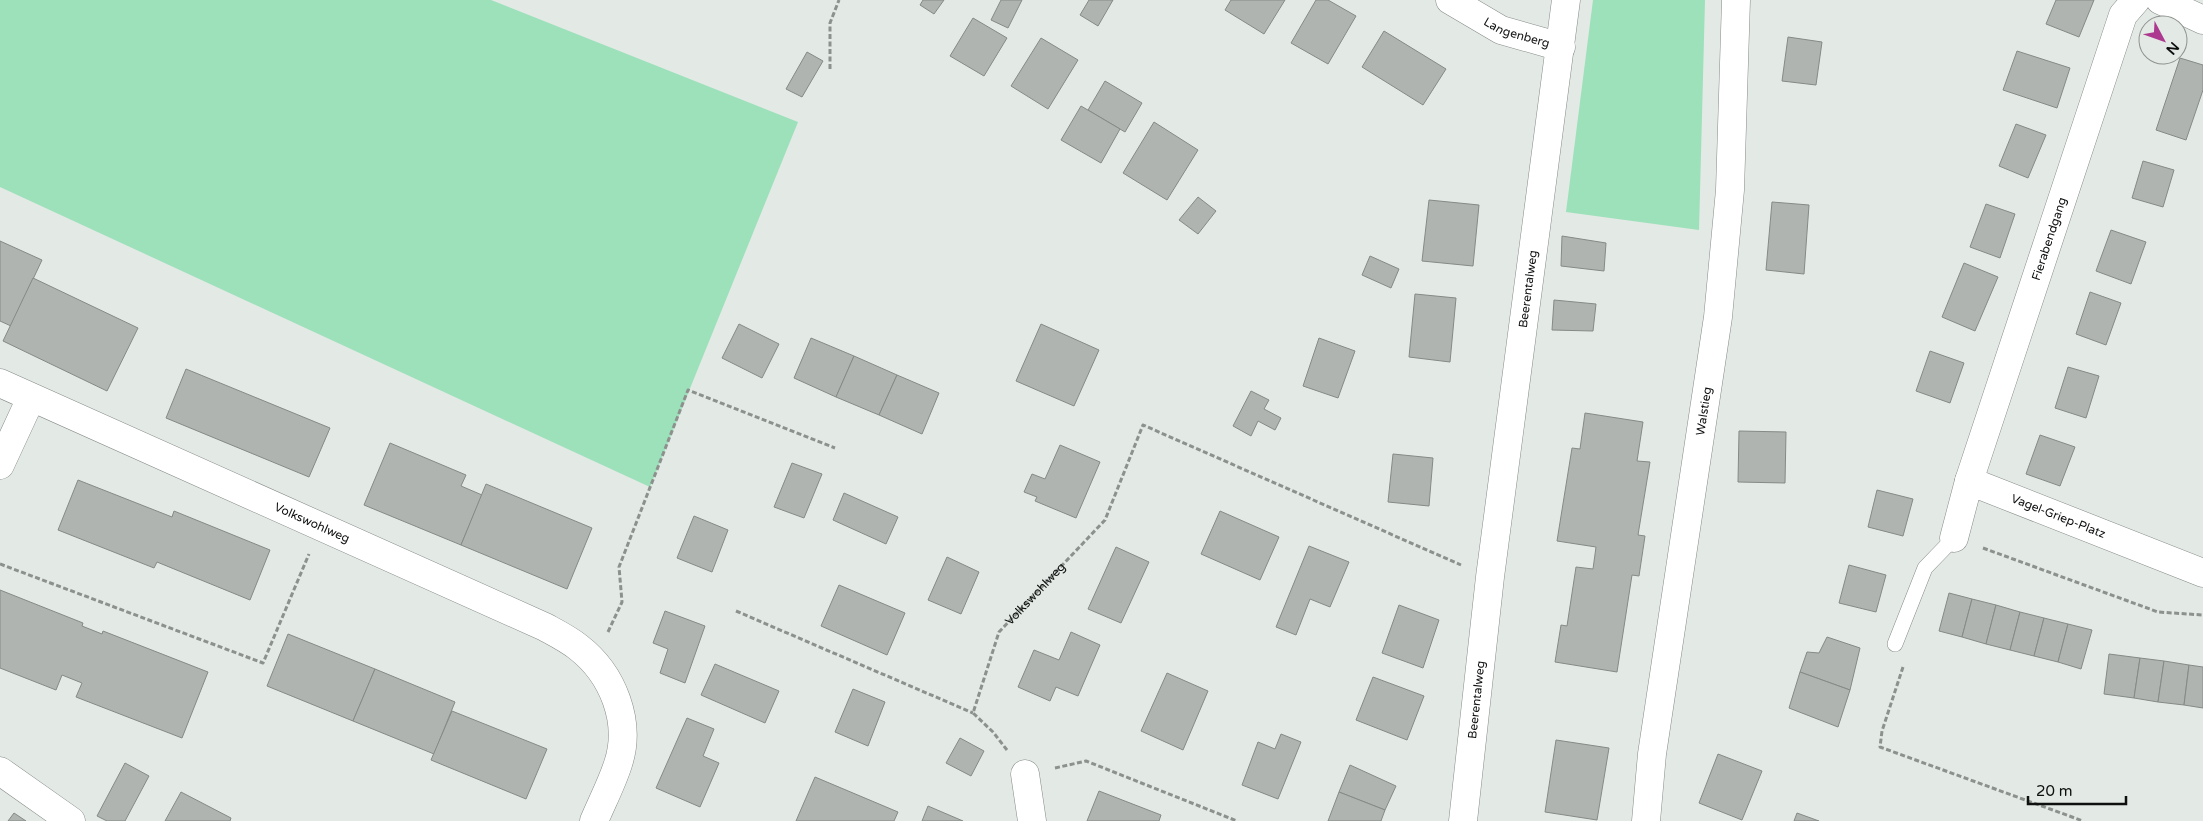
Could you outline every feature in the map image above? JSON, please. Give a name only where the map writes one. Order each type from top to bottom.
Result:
[{"type":"street","name":"Langenberg","points":[[1450,0],[1500,30],[1560,47]]},
{"type":"street","name":"Beerentalweg","points":[[1463,821],[1490,577],[1566,0]]},
{"type":"street","name":"Walstieg","points":[[1646,821],[1652,754],[1718,318],[1730,190],[1736,0]]},
{"type":"street","name":"Fierabendgang","points":[[1969,481],[2123,15],[2136,0]]},
{"type":"street","points":[[2160,0],[2203,20]]},
{"type":"street","name":"Volkswohlweg","points":[[0,383],[545,627],[578,647],[590,657],[606,677],[623,720],[623,742],[618,764],[594,821]]},
{"type":"street","points":[[0,465],[31,398]]},
{"type":"street","points":[[1954,538],[1969,481]]},
{"type":"street","name":"Vagel-Griep-Platz","points":[[1969,481],[2203,573]]},
{"type":"street","points":[[0,771],[71,821]]},
{"type":"street","points":[[1025,774],[1032,821]]},
{"type":"lane","points":[[1895,644],[1926,568],[1954,538]]},
{"type":"path","points":[[830,69],[830,24],[839,0]]},
{"type":"path","points":[[590,657],[606,636],[622,602],[619,567],[688,390],[835,448]]},
{"type":"path","name":"Volkswohlweg","points":[[974,713],[999,632],[1105,520],[1143,425],[1490,577]]},
{"type":"path","points":[[0,564],[263,663],[320,527]]},
{"type":"path","points":[[1954,538],[2158,612],[2203,615]]},
{"type":"path","points":[[736,611],[974,713],[993,732],[1025,774],[1086,761],[1237,821]]},
{"type":"path","points":[[1880,747],[2083,821]]},
{"type":"green space","points":[[0,0],[491,0],[798,122],[650,487],[0,187]]},
{"type":"green space","points":[[1593,0],[1705,0],[1699,230],[1566,212]]},
{"type":"building","points":[[923,0],[944,0],[934,14],[920,5]]},
{"type":"building","points":[[1001,0],[1022,0],[1008,28],[991,20]]},
{"type":"building","points":[[1089,0],[1113,0],[1098,26],[1080,15]]},
{"type":"building","points":[[1231,0],[1285,0],[1264,34],[1225,10]]},
{"type":"building","points":[[1316,0],[1328,0],[1356,16],[1328,64],[1291,43]]},
{"type":"building","points":[[2056,0],[2094,0],[2079,37],[2046,24]]},
{"type":"building","points":[[973,18],[1007,38],[984,76],[950,56]]},
{"type":"building","points":[[1384,31],[1446,69],[1423,105],[1362,67]]},
{"type":"building","points":[[1788,37],[1822,42],[1816,85],[1782,81]]},
{"type":"building","points":[[1041,38],[1078,60],[1048,109],[1011,86]]},
{"type":"building","points":[[2017,51],[2070,68],[2057,108],[2003,90]]},
{"type":"building","points":[[807,52],[823,61],[802,97],[786,89]]},
{"type":"building","points":[[2188,60],[2203,65],[2203,90],[2186,140],[2156,130],[2178,65],[2188,65]]},
{"type":"building","points":[[1105,81],[1142,103],[1125,132],[1088,110]]},
{"type":"building","points":[[1081,106],[1120,129],[1101,163],[1061,140]]},
{"type":"building","points":[[1154,122],[1198,150],[1167,200],[1123,173]]},
{"type":"building","points":[[2016,124],[2046,135],[2028,178],[1999,166]]},
{"type":"building","points":[[2143,161],[2174,170],[2163,207],[2132,198]]},
{"type":"building","points":[[1198,197],[1216,211],[1198,234],[1179,220]]},
{"type":"building","points":[[1429,200],[1479,205],[1473,266],[1422,261]]},
{"type":"building","points":[[1772,202],[1809,205],[1804,274],[1766,270]]},
{"type":"building","points":[[1986,204],[2015,214],[2000,258],[1970,247]]},
{"type":"building","points":[[2111,230],[2146,242],[2131,284],[2096,271]]},
{"type":"building","points":[[1562,236],[1606,243],[1604,271],[1561,266]]},
{"type":"building","points":[[0,241],[42,260],[11,326],[0,321]]},
{"type":"building","points":[[1370,256],[1399,269],[1391,288],[1362,275]]},
{"type":"building","points":[[1964,263],[1998,277],[1975,331],[1942,317]]},
{"type":"building","points":[[33,278],[138,328],[107,391],[3,341]]},
{"type":"building","points":[[2090,292],[2121,303],[2106,345],[2076,334]]},
{"type":"building","points":[[1415,294],[1456,298],[1450,362],[1409,357]]},
{"type":"building","points":[[1554,300],[1596,304],[1593,331],[1552,330]]},
{"type":"building","points":[[739,324],[779,344],[762,378],[722,358]]},
{"type":"building","points":[[1041,324],[1099,350],[1074,406],[1016,381]]},
{"type":"building","points":[[811,338],[854,356],[836,397],[794,378]]},
{"type":"building","points":[[1319,338],[1355,351],[1338,398],[1303,386]]},
{"type":"building","points":[[1930,351],[1964,363],[1950,403],[1916,391]]},
{"type":"building","points":[[854,356],[897,375],[879,415],[836,397]]},
{"type":"building","points":[[2068,367],[2099,376],[2086,418],[2055,408]]},
{"type":"building","points":[[186,369],[330,428],[309,477],[166,418]]},
{"type":"building","points":[[897,375],[939,393],[922,434],[879,415]]},
{"type":"building","points":[[1251,391],[1269,400],[1264,409],[1281,418],[1275,430],[1258,421],[1251,436],[1233,426]]},
{"type":"building","points":[[1585,413],[1643,422],[1637,461],[1650,462],[1638,535],[1645,536],[1639,576],[1632,575],[1617,672],[1555,662],[1561,625],[1567,626],[1576,567],[1593,569],[1596,547],[1557,541],[1572,448],[1580,449]]},
{"type":"building","points":[[1739,431],[1786,432],[1785,483],[1738,482]]},
{"type":"building","points":[[2040,435],[2075,447],[2060,486],[2026,474]]},
{"type":"building","points":[[390,443],[466,475],[461,486],[482,495],[461,545],[364,505]]},
{"type":"building","points":[[1060,445],[1100,462],[1076,518],[1035,501],[1037,497],[1024,492],[1032,474],[1045,479]]},
{"type":"building","points":[[1393,454],[1433,458],[1429,506],[1388,502]]},
{"type":"building","points":[[792,463],[822,474],[804,518],[774,507]]},
{"type":"building","points":[[78,480],[172,517],[174,511],[270,550],[250,600],[157,562],[154,568],[58,530]]},
{"type":"building","points":[[486,484],[592,528],[567,589],[461,545]]},
{"type":"building","points":[[1877,490],[1913,499],[1903,536],[1868,527]]},
{"type":"building","points":[[844,493],[898,517],[886,544],[833,520]]},
{"type":"building","points":[[1220,511],[1279,537],[1260,580],[1201,554]]},
{"type":"building","points":[[694,516],[728,530],[712,572],[677,558]]},
{"type":"building","points":[[1309,546],[1349,562],[1330,607],[1310,599],[1296,635],[1276,627]]},
{"type":"building","points":[[1116,547],[1149,562],[1121,623],[1088,609]]},
{"type":"building","points":[[947,557],[979,572],[961,614],[928,600]]},
{"type":"building","points":[[1849,565],[1886,575],[1876,612],[1839,603]]},
{"type":"building","points":[[839,585],[905,613],[887,655],[821,626]]},
{"type":"building","points":[[0,590],[83,623],[82,626],[102,634],[103,631],[208,672],[182,738],[76,697],[82,683],[62,675],[56,690],[0,668]]},
{"type":"building","points":[[1949,593],[1972,599],[1962,637],[1939,631]]},
{"type":"building","points":[[1972,599],[1996,605],[1986,644],[1962,637]]},
{"type":"building","points":[[1399,605],[1439,620],[1423,668],[1382,653]]},
{"type":"building","points":[[1996,605],[2020,612],[2010,650],[1986,644]]},
{"type":"building","points":[[665,611],[705,626],[685,683],[660,673],[668,649],[653,643]]},
{"type":"building","points":[[2020,612],[2044,618],[2034,656],[2010,650]]},
{"type":"building","points":[[2044,618],[2068,624],[2058,662],[2034,656]]},
{"type":"building","points":[[2068,624],[2092,630],[2081,669],[2058,662]]},
{"type":"building","points":[[1071,632],[1100,645],[1078,696],[1056,687],[1050,701],[1018,687],[1034,650],[1059,660]]},
{"type":"building","points":[[288,634],[375,669],[353,721],[267,686]]},
{"type":"building","points":[[1827,637],[1860,648],[1850,690],[1800,672],[1807,652],[1819,653]]},
{"type":"building","points":[[2109,654],[2140,658],[2134,698],[2104,694]]},
{"type":"building","points":[[2140,658],[2164,661],[2158,702],[2134,698]]},
{"type":"building","points":[[2164,661],[2189,665],[2184,705],[2158,702]]},
{"type":"building","points":[[715,664],[779,691],[765,723],[701,695]]},
{"type":"building","points":[[2189,665],[2203,667],[2203,708],[2184,705]]},
{"type":"building","points":[[375,669],[455,702],[434,754],[353,721]]},
{"type":"building","points":[[1800,672],[1850,690],[1838,727],[1789,708]]},
{"type":"building","points":[[1167,673],[1208,691],[1183,750],[1141,731]]},
{"type":"building","points":[[1373,677],[1424,696],[1407,740],[1356,720]]},
{"type":"building","points":[[853,689],[885,702],[868,746],[835,732]]},
{"type":"building","points":[[452,711],[547,749],[526,799],[431,760]]},
{"type":"building","points":[[687,718],[714,729],[703,756],[719,763],[700,807],[656,788]]},
{"type":"building","points":[[1281,734],[1301,742],[1278,799],[1242,785],[1258,742],[1275,749]]},
{"type":"building","points":[[960,738],[984,751],[971,776],[946,763]]},
{"type":"building","points":[[1556,740],[1609,748],[1597,820],[1545,812]]},
{"type":"building","points":[[1718,754],[1762,771],[1742,820],[1699,803]]},
{"type":"building","points":[[125,763],[149,776],[125,821],[107,821],[97,816]]},
{"type":"building","points":[[1350,765],[1396,786],[1385,810],[1339,792]]},
{"type":"building","points":[[815,777],[898,812],[894,821],[796,821]]},
{"type":"building","points":[[1099,791],[1161,815],[1159,821],[1087,821]]},
{"type":"building","points":[[181,792],[231,818],[230,821],[165,821]]},
{"type":"building","points":[[1339,792],[1385,810],[1381,821],[1328,821]]},
{"type":"building","points":[[928,806],[963,821],[922,821]]},
{"type":"building","points":[[14,813],[26,821],[8,821]]},
{"type":"building","points":[[1797,813],[1819,821],[1794,821]]}]
